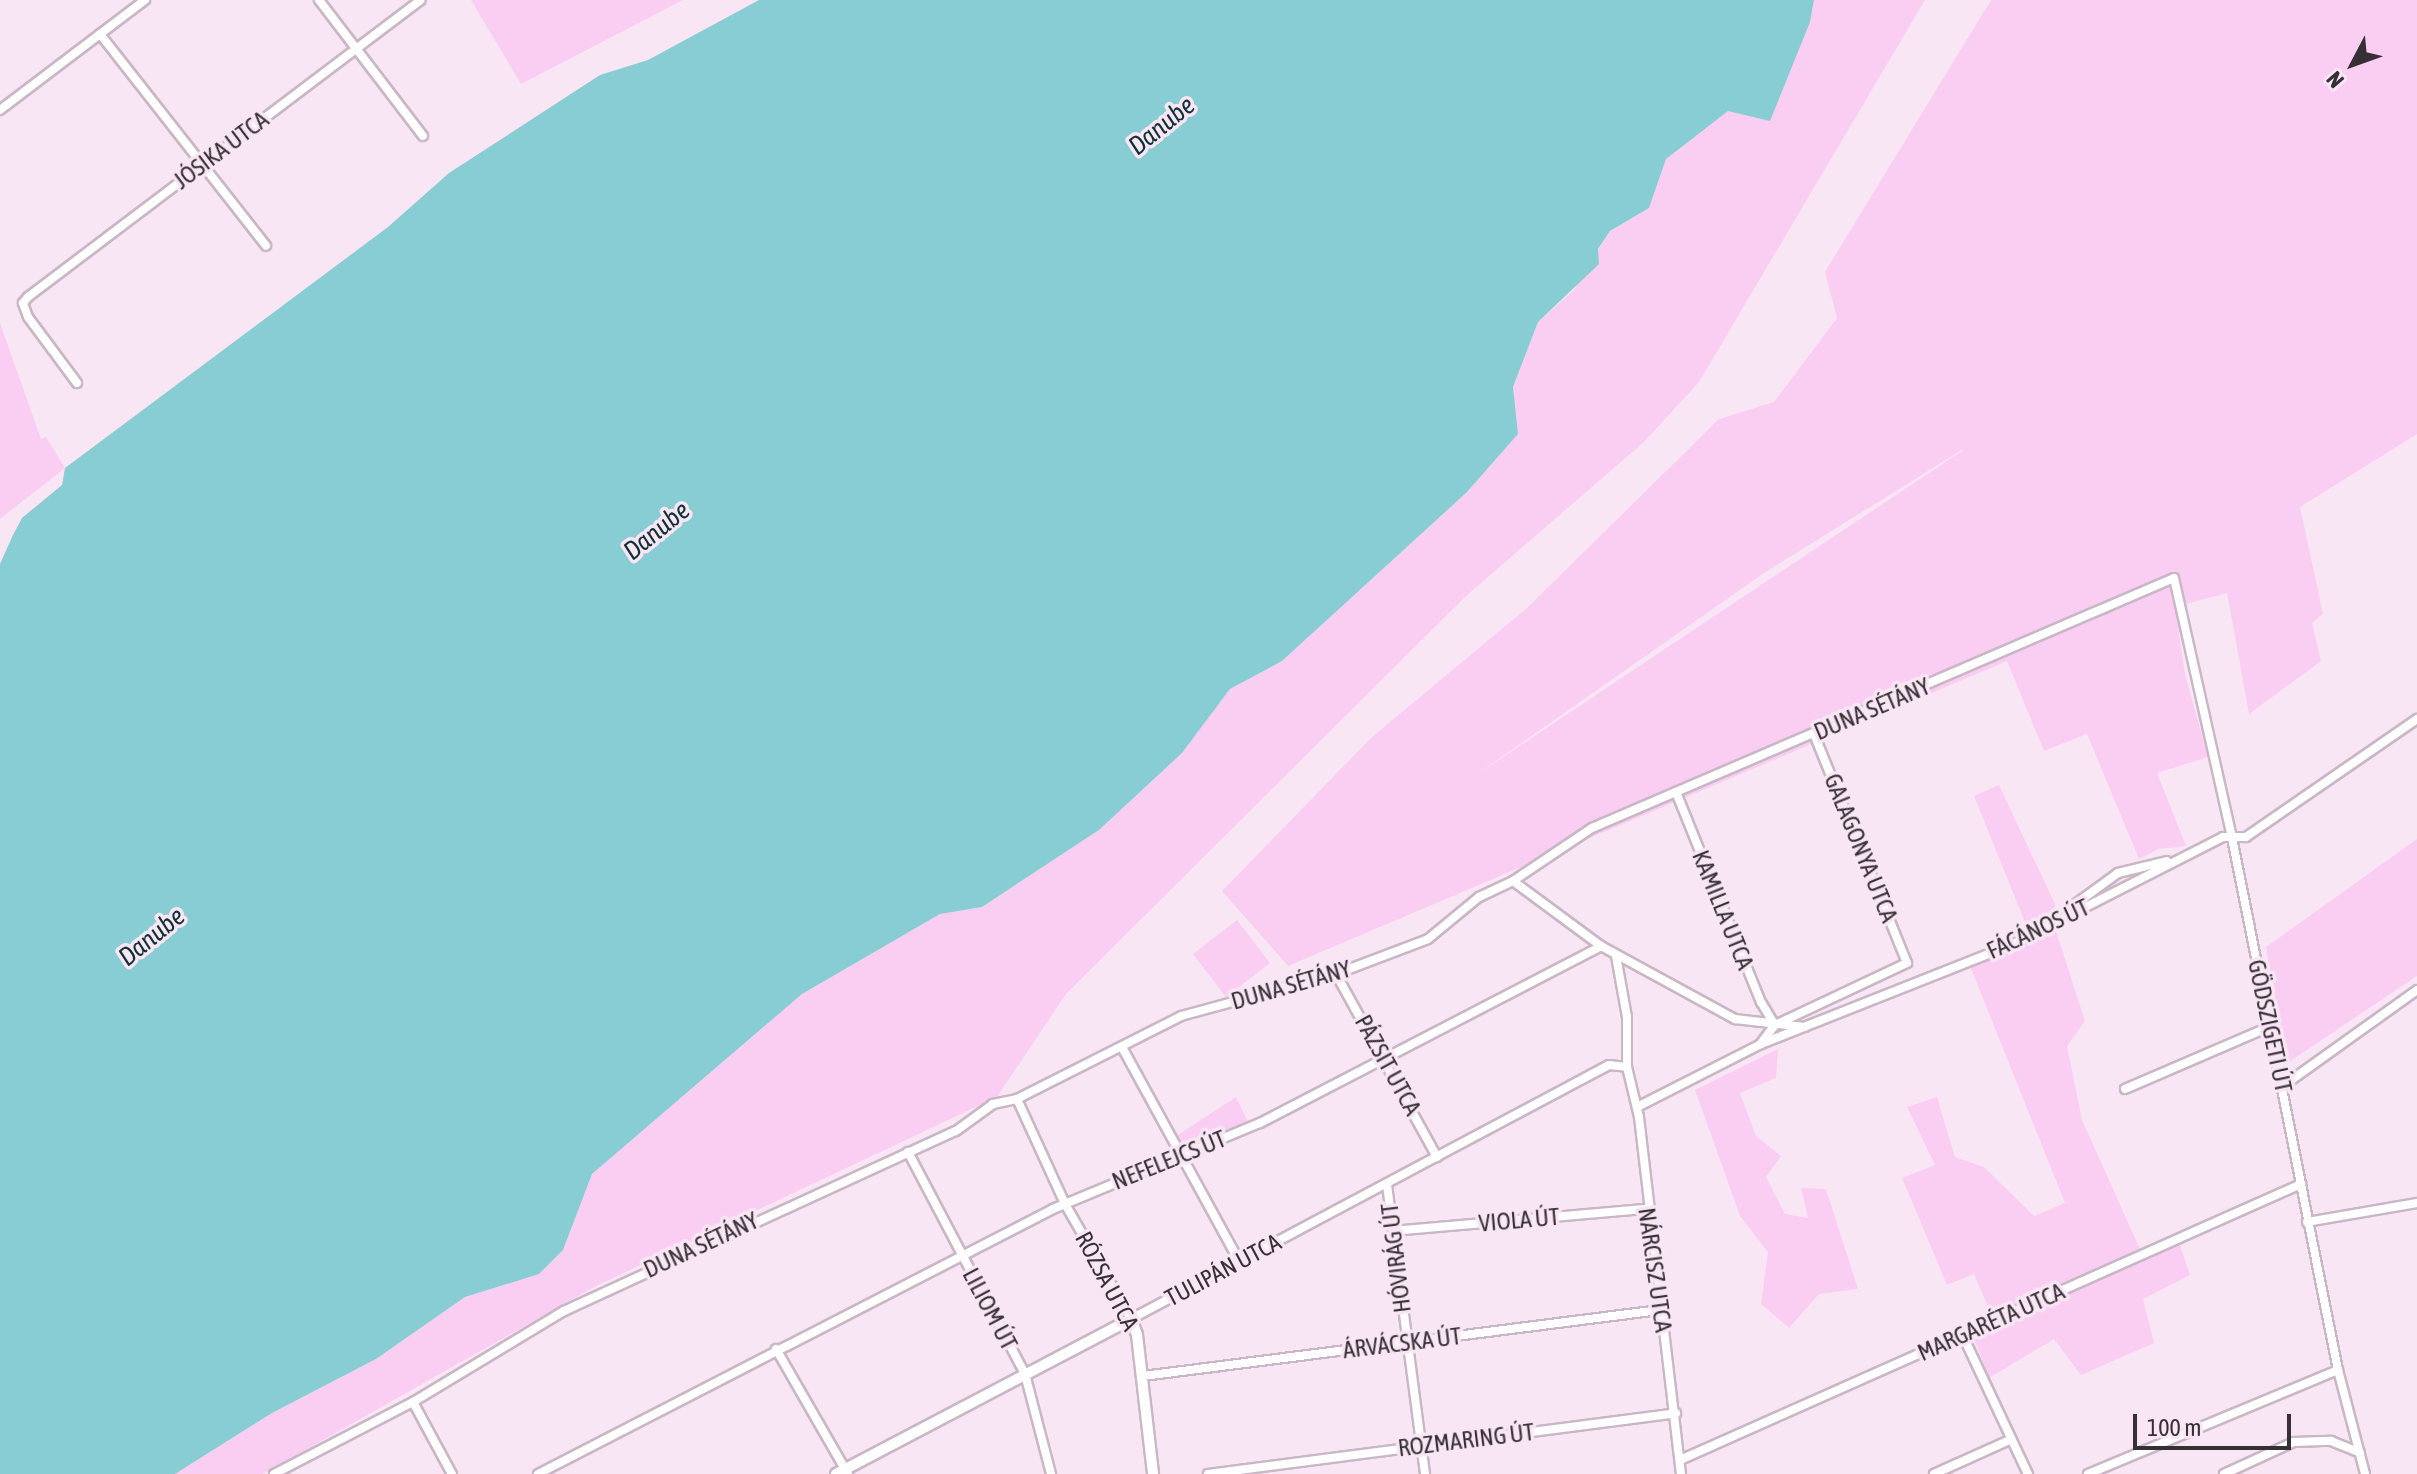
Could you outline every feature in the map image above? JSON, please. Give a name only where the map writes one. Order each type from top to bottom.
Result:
[{"type":"street","points":[[0,110],[145,0]]},
{"type":"street","points":[[319,0],[423,136]]},
{"type":"street","name":"JÓSIKA UTCA","points":[[77,383],[23,303],[420,0]]},
{"type":"street","points":[[100,34],[266,246]]},
{"type":"street","name":"DUNA SÉTÁNY","points":[[274,1474],[413,1402],[564,1311],[956,1131],[993,1104],[1017,1099],[1123,1049],[1181,1016],[1336,974],[1428,939],[1479,897],[1513,881],[1592,828],[2174,578]]},
{"type":"street","name":"GÖDSZIGETI ÚT","points":[[2174,578],[2232,838],[2338,1370],[2365,1474]]},
{"type":"street","name":"FÁCÁNOS ÚT","points":[[1637,1107],[1761,1044],[2011,945],[2060,916],[2112,898],[2176,859],[2232,838],[2246,837],[2286,814],[2417,719]]},
{"type":"street","name":"GALAGONYA UTCA","points":[[1775,1025],[1907,963],[1814,734]]},
{"type":"street","name":"KAMILLA UTCA","points":[[1676,792],[1761,1002],[1775,1025]]},
{"type":"street","points":[[2060,916],[2118,873],[2176,859]]},
{"type":"street","points":[[1513,881],[1616,956],[1735,1019],[1805,1027]]},
{"type":"street","name":"NEFELEJCS ÚT","points":[[538,1474],[776,1349],[1065,1204],[1179,1153],[1260,1123],[1601,946]]},
{"type":"street","name":"NÁRCISZ UTCA","points":[[1616,956],[1627,1017],[1627,1067],[1637,1107],[1646,1209],[1676,1413],[1681,1474]]},
{"type":"street","name":"PÁZSIT UTCA","points":[[1336,974],[1387,1059],[1437,1157]]},
{"type":"street","points":[[2283,1086],[2417,990]]},
{"type":"street","points":[[1761,1044],[1775,1025]]},
{"type":"street","points":[[2125,1089],[2269,1027]]},
{"type":"street","points":[[1123,1049],[1239,1261]]},
{"type":"street","name":"TULIPÁN UTCA","points":[[844,1472],[1609,1065],[1627,1067]]},
{"type":"street","name":"RÓZSA UTCA","points":[[1017,1099],[1065,1204],[1131,1319],[1143,1376],[1153,1474]]},
{"type":"street","name":"LILIOM ÚT","points":[[908,1152],[1025,1374],[1051,1474]]},
{"type":"street","name":"MARGARÉTA UTCA","points":[[1680,1460],[2301,1184]]},
{"type":"street","name":"HÓVIRÁG ÚT","points":[[1387,1185],[1425,1474]]},
{"type":"street","points":[[2307,1222],[2417,1203]]},
{"type":"street","name":"VIOLA ÚT","points":[[1393,1231],[1646,1209]]},
{"type":"street","name":"ÁRVÁCSKA ÚT","points":[[1143,1376],[1660,1310]]},
{"type":"street","points":[[1963,1336],[2028,1474]]},
{"type":"street","points":[[776,1349],[844,1472]]},
{"type":"street","points":[[2088,1474],[2338,1370]]},
{"type":"street","points":[[413,1402],[452,1474]]},
{"type":"street","name":"ROZMARING ÚT","points":[[1208,1474],[1676,1413]]},
{"type":"street","points":[[1934,1474],[2012,1439]]},
{"type":"street","points":[[2224,1474],[2294,1442],[2331,1441],[2360,1453]]},
{"type":"shaded area","points":[[471,0],[683,0],[521,84]]},
{"type":"shaded area","points":[[1814,0],[1925,0],[1699,382],[1644,442],[1466,596],[1066,994],[997,1097],[592,1288],[263,1474],[175,1474],[272,1413],[376,1359],[465,1297],[507,1284],[563,1250],[592,1174],[802,994],[940,914],[982,907],[1099,830],[1182,753],[1230,689],[1282,661],[1466,493],[1517,434],[1513,387],[1538,322],[1574,290],[1610,231],[1649,208],[1666,159],[1728,110],[1810,22]]},
{"type":"shaded area","points":[[1991,0],[2417,0],[2417,434],[2300,507],[2323,614],[2312,623],[2321,661],[2249,714],[2227,593],[2175,607],[2185,674],[2208,757],[2157,773],[2186,846],[2158,849],[2139,859],[2087,734],[2044,751],[2007,661],[1288,966],[1222,891],[1372,737],[1527,608],[1719,419],[1774,402],[1837,318],[1825,272]],"holes":[[[1962,451],[1476,775],[1764,573]]]},
{"type":"shaded area","points":[[0,323],[41,439],[46,437],[65,468],[0,519]]},
{"type":"shaded area","points":[[1999,785],[2055,904],[2054,925],[2085,1021],[2067,1046],[2082,1120],[2140,1249],[2176,1233],[2190,1275],[2143,1299],[2154,1343],[2081,1375],[2054,1339],[1989,1378],[1974,1339],[1997,1328],[1974,1274],[1947,1285],[1902,1178],[1935,1165],[1907,1107],[1937,1097],[1955,1157],[1984,1167],[2034,1216],[2065,1203],[1970,966],[2033,942],[1974,796]]},
{"type":"shaded area","points":[[2417,839],[2417,976],[2286,1064],[2266,947]]},
{"type":"shaded area","points":[[1237,920],[1270,963],[1226,997],[1193,954]]},
{"type":"shaded area","points":[[1778,1049],[1776,1078],[1740,1093],[1756,1136],[1781,1156],[1766,1177],[1785,1214],[1808,1218],[1801,1188],[1826,1189],[1858,1289],[1819,1294],[1789,1328],[1761,1304],[1768,1252],[1740,1216],[1695,1090]]},
{"type":"shaded area","points":[[1236,1097],[1249,1124],[1180,1151],[1173,1138]]},
{"type":"water","name":"Danube","points":[[759,0],[1814,0],[1810,22],[1770,121],[1728,111],[1666,159],[1649,208],[1610,231],[1598,249],[1599,264],[1538,322],[1513,387],[1518,434],[1466,493],[1282,661],[1230,689],[1182,753],[1099,830],[982,907],[940,914],[802,994],[592,1174],[563,1250],[539,1274],[465,1297],[376,1359],[272,1413],[175,1474],[0,1474],[0,564],[13,535],[22,518],[62,485],[65,468],[388,227],[449,173],[600,75],[648,60]]}]
